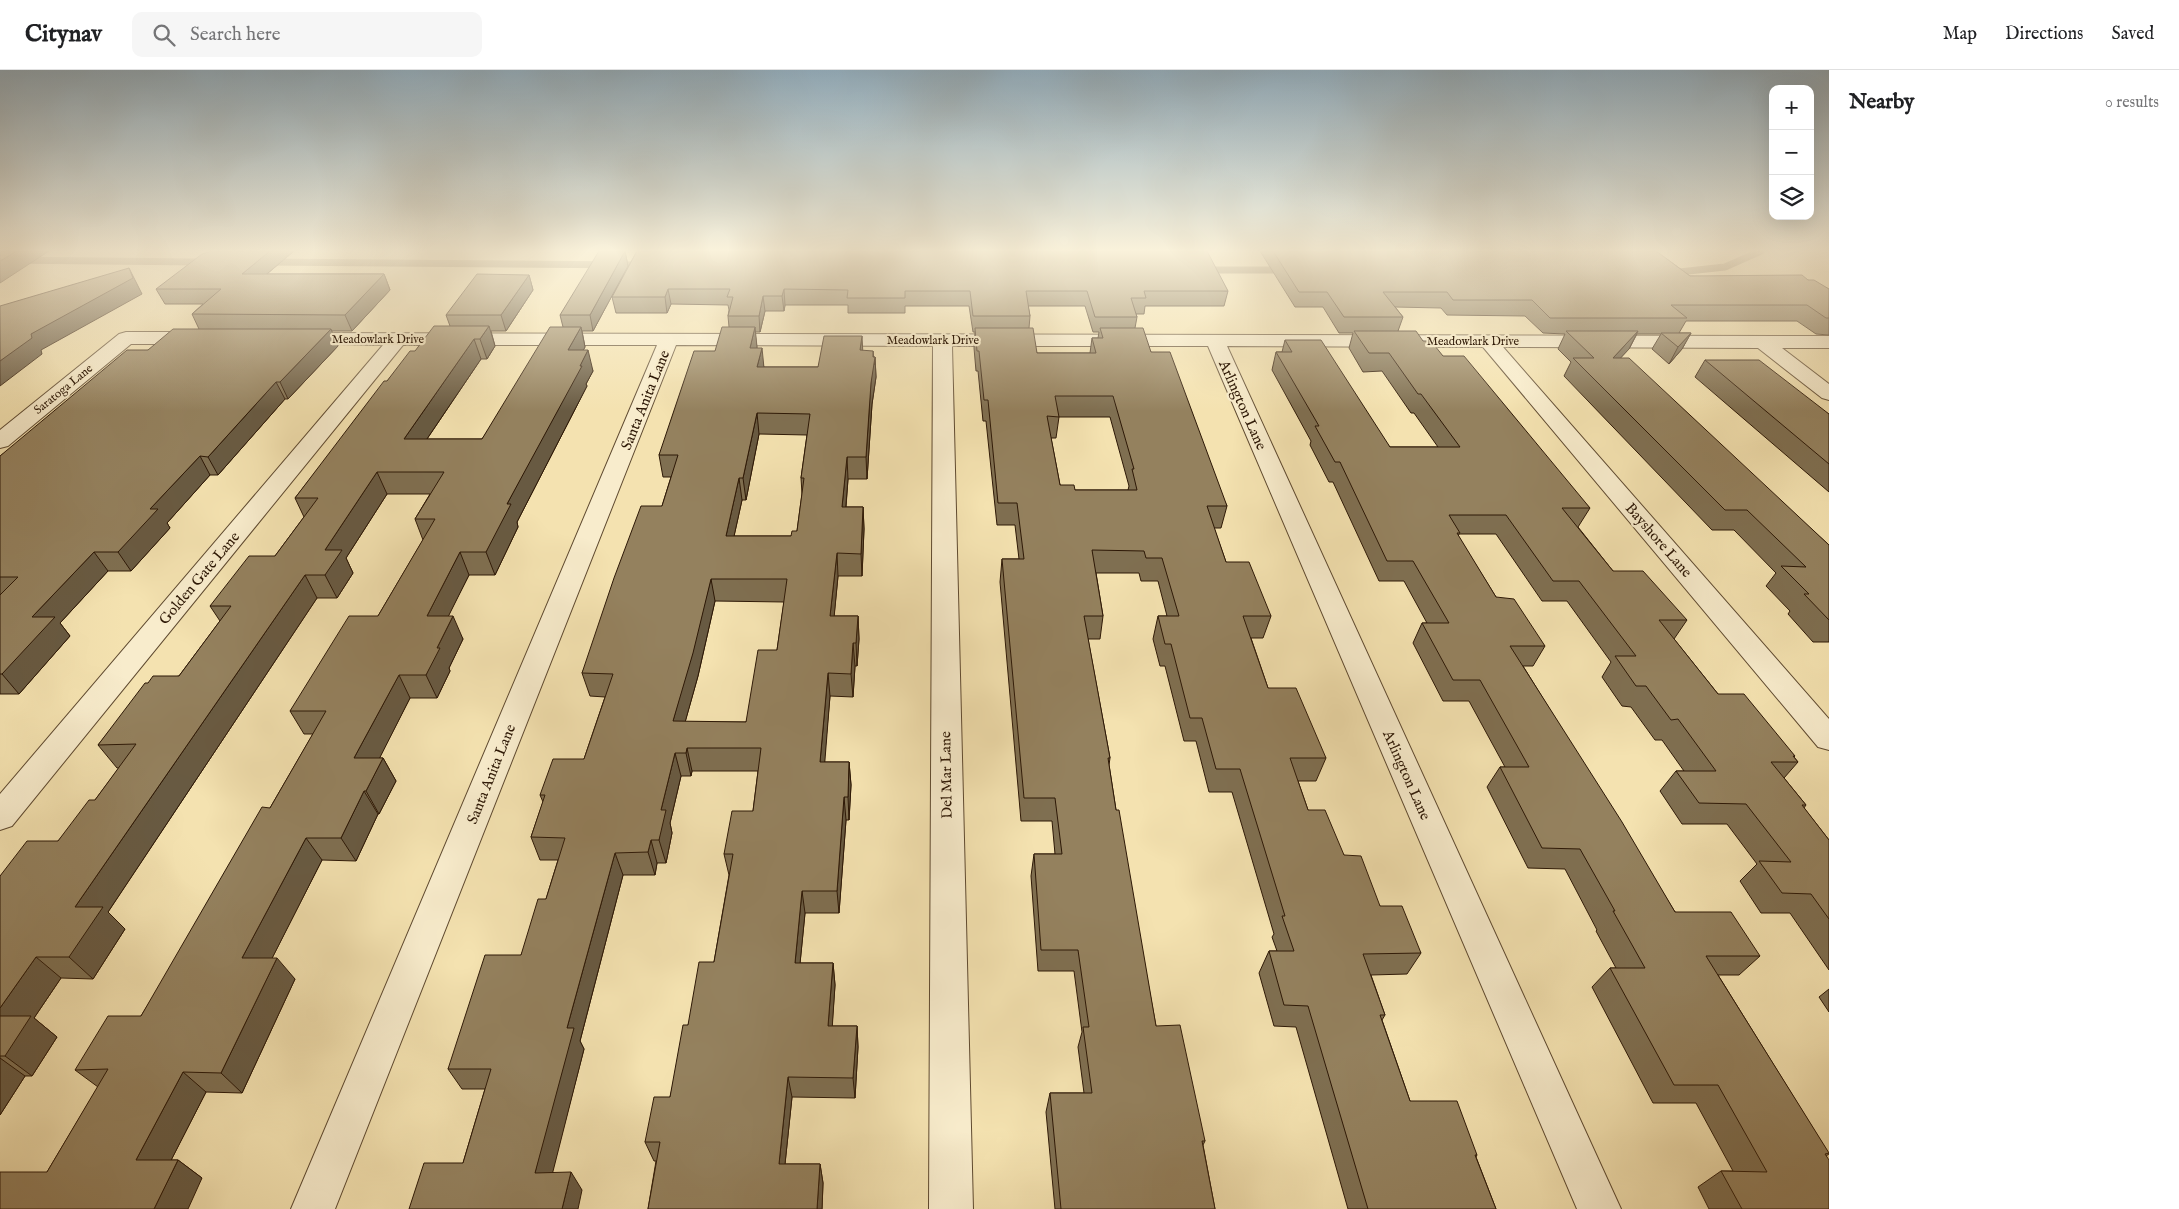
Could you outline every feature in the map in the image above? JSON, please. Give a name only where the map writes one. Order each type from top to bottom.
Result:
[{"type":"street","name":"Saratoga Lane","points":[[0,441],[126,338],[214,338]]},
{"type":"street","name":"Meadowlark Drive","points":[[281,339],[1829,342]]},
{"type":"street","name":"Golden Gate Lane","points":[[0,817],[398,339]]},
{"type":"street","name":"Santa Anita Lane","points":[[313,1209],[669,340]]},
{"type":"street","name":"Del Mar Lane","points":[[942,340],[951,1209]]},
{"type":"street","name":"Arlington Lane","points":[[1215,341],[1599,1209]]},
{"type":"street","name":"Bayshore Lane","points":[[1488,342],[1829,739]]},
{"type":"street","points":[[1763,342],[1829,394]]},
{"type":"building","points":[[6,304],[85,304],[31,334],[32,338],[0,361],[0,306]]},
{"type":"building","points":[[203,304],[355,304],[345,315],[192,314]]},
{"type":"building","points":[[454,304],[509,304],[501,315],[446,315]]},
{"type":"building","points":[[567,304],[596,304],[590,315],[560,315]]},
{"type":"building","points":[[731,304],[761,304],[759,316],[728,316]]},
{"type":"building","points":[[972,304],[1028,304],[1030,316],[973,316]]},
{"type":"building","points":[[1091,304],[1133,304],[1137,317],[1095,317]]},
{"type":"building","points":[[1335,304],[1393,304],[1403,317],[1344,317]]},
{"type":"building","points":[[1536,304],[1829,304],[1829,318],[1826,318],[1807,305],[1671,305],[1687,318],[1550,318]]},
{"type":"building","points":[[434,326],[489,326],[480,339],[474,339],[404,439],[482,439],[550,327],[581,327],[568,350],[588,350],[580,366],[582,366],[507,504],[511,504],[486,552],[460,552],[427,616],[453,616],[426,675],[399,675],[354,758],[383,758],[341,838],[306,838],[242,958],[277,958],[221,1073],[183,1072],[136,1160],[178,1160],[154,1209],[0,1209],[0,1172],[47,1172],[108,1069],[75,1070],[108,1016],[141,1016],[262,807],[270,808],[326,711],[290,711],[349,616],[378,616],[435,519],[415,519],[444,472],[377,472],[325,550],[342,550],[325,575],[305,575],[75,907],[103,907],[69,957],[36,957],[0,1008],[0,876],[27,841],[58,841],[89,800],[95,800],[136,744],[98,745],[145,683],[148,683],[153,676],[179,676],[231,606],[210,606],[249,556],[275,556],[318,498],[295,498],[384,381],[387,381],[410,351],[415,351]]},
{"type":"building","points":[[722,327],[755,327],[750,348],[762,348],[757,367],[818,367],[824,336],[862,336],[860,350],[873,351],[873,357],[875,357],[871,383],[866,457],[847,457],[842,507],[863,507],[861,554],[837,553],[830,616],[858,616],[856,643],[853,643],[851,674],[828,673],[820,762],[849,762],[848,797],[844,797],[837,891],[802,891],[795,963],[833,963],[828,1026],[857,1026],[853,1078],[788,1077],[779,1164],[820,1164],[817,1209],[648,1209],[660,1142],[645,1142],[654,1097],[670,1097],[683,1025],[688,1025],[699,962],[714,962],[733,854],[724,854],[732,811],[753,811],[761,748],[687,748],[686,753],[675,753],[661,810],[666,810],[659,840],[651,840],[648,852],[615,853],[567,1028],[574,1028],[535,1173],[571,1172],[562,1209],[409,1209],[424,1163],[463,1163],[491,1069],[448,1069],[485,955],[521,955],[538,899],[546,899],[565,838],[531,837],[545,795],[540,795],[553,759],[584,759],[613,674],[582,673],[641,506],[662,506],[678,455],[659,455],[694,351],[715,351]],"holes":[[[757,413],[810,414],[801,478],[804,478],[797,531],[792,531],[791,536],[726,536],[739,478],[743,478]],[[711,579],[787,579],[777,650],[758,650],[746,722],[673,721],[693,653]]]},
{"type":"building","points":[[975,328],[1033,328],[1037,353],[1096,353],[1092,338],[1103,338],[1100,328],[1143,328],[1151,352],[1170,352],[1227,506],[1207,506],[1226,562],[1249,562],[1271,616],[1243,616],[1268,688],[1296,688],[1326,758],[1290,758],[1308,810],[1325,810],[1344,855],[1361,856],[1380,906],[1402,906],[1421,953],[1363,954],[1385,1015],[1380,1015],[1410,1101],[1457,1101],[1496,1209],[1368,1209],[1308,1006],[1284,1005],[1269,951],[1294,951],[1282,916],[1285,916],[1240,769],[1216,769],[1202,718],[1190,718],[1171,644],[1165,644],[1158,616],[1179,616],[1162,558],[1146,558],[1144,551],[1092,550],[1103,616],[1084,616],[1110,758],[1108,758],[1116,810],[1119,810],[1156,1026],[1180,1025],[1205,1141],[1202,1141],[1215,1209],[1061,1209],[1050,1093],[1092,1093],[1083,1027],[1089,1027],[1078,950],[1041,950],[1034,854],[1062,854],[1055,798],[1024,798],[1002,559],[1024,559],[1017,503],[998,503],[988,400],[984,400],[979,351],[977,351]],"holes":[[[1055,396],[1113,396],[1134,469],[1132,469],[1137,490],[1075,490],[1074,485],[1060,485],[1047,416],[1059,417]]]},
{"type":"building","points":[[173,329],[331,329],[280,382],[276,382],[208,457],[200,456],[150,509],[158,509],[118,552],[94,552],[32,617],[55,617],[0,674],[0,595],[18,577],[0,577],[0,456],[127,350],[148,350]]},
{"type":"building","points":[[1354,331],[1416,331],[1423,341],[1431,341],[1443,356],[1464,356],[1590,508],[1562,508],[1613,571],[1643,571],[1687,620],[1659,620],[1718,694],[1744,694],[1795,756],[1793,756],[1798,762],[1771,762],[1806,805],[1802,805],[1829,840],[1829,919],[1811,894],[1782,893],[1759,861],[1791,862],[1746,804],[1699,803],[1676,771],[1716,771],[1678,719],[1671,720],[1646,686],[1636,686],[1615,656],[1636,656],[1579,581],[1553,581],[1506,515],[1449,515],[1460,533],[1457,533],[1496,597],[1514,599],[1545,646],[1510,646],[1622,822],[1675,912],[1731,912],[1760,956],[1706,956],[1829,1153],[1825,1154],[1829,1160],[1829,1209],[1742,1209],[1721,1171],[1767,1172],[1718,1085],[1674,1085],[1610,968],[1645,968],[1613,911],[1615,911],[1580,849],[1542,848],[1500,767],[1529,767],[1480,680],[1453,680],[1422,623],[1449,623],[1413,561],[1387,561],[1340,462],[1335,462],[1315,426],[1319,426],[1276,352],[1292,352],[1285,340],[1321,340],[1390,447],[1460,447],[1421,394],[1418,394],[1389,353],[1369,353]]},
{"type":"building","points":[[1566,331],[1638,331],[1613,358],[1629,358],[1829,545],[1829,620],[1804,594],[1809,594],[1781,566],[1806,567],[1747,510],[1725,510],[1573,358],[1594,358]]},
{"type":"building","points":[[1661,333],[1691,333],[1678,347]]},
{"type":"building","points":[[1705,360],[1759,360],[1829,414],[1829,464]]},
{"type":"building","points":[[0,1016],[31,1016],[5,1056],[0,1056]]}]
